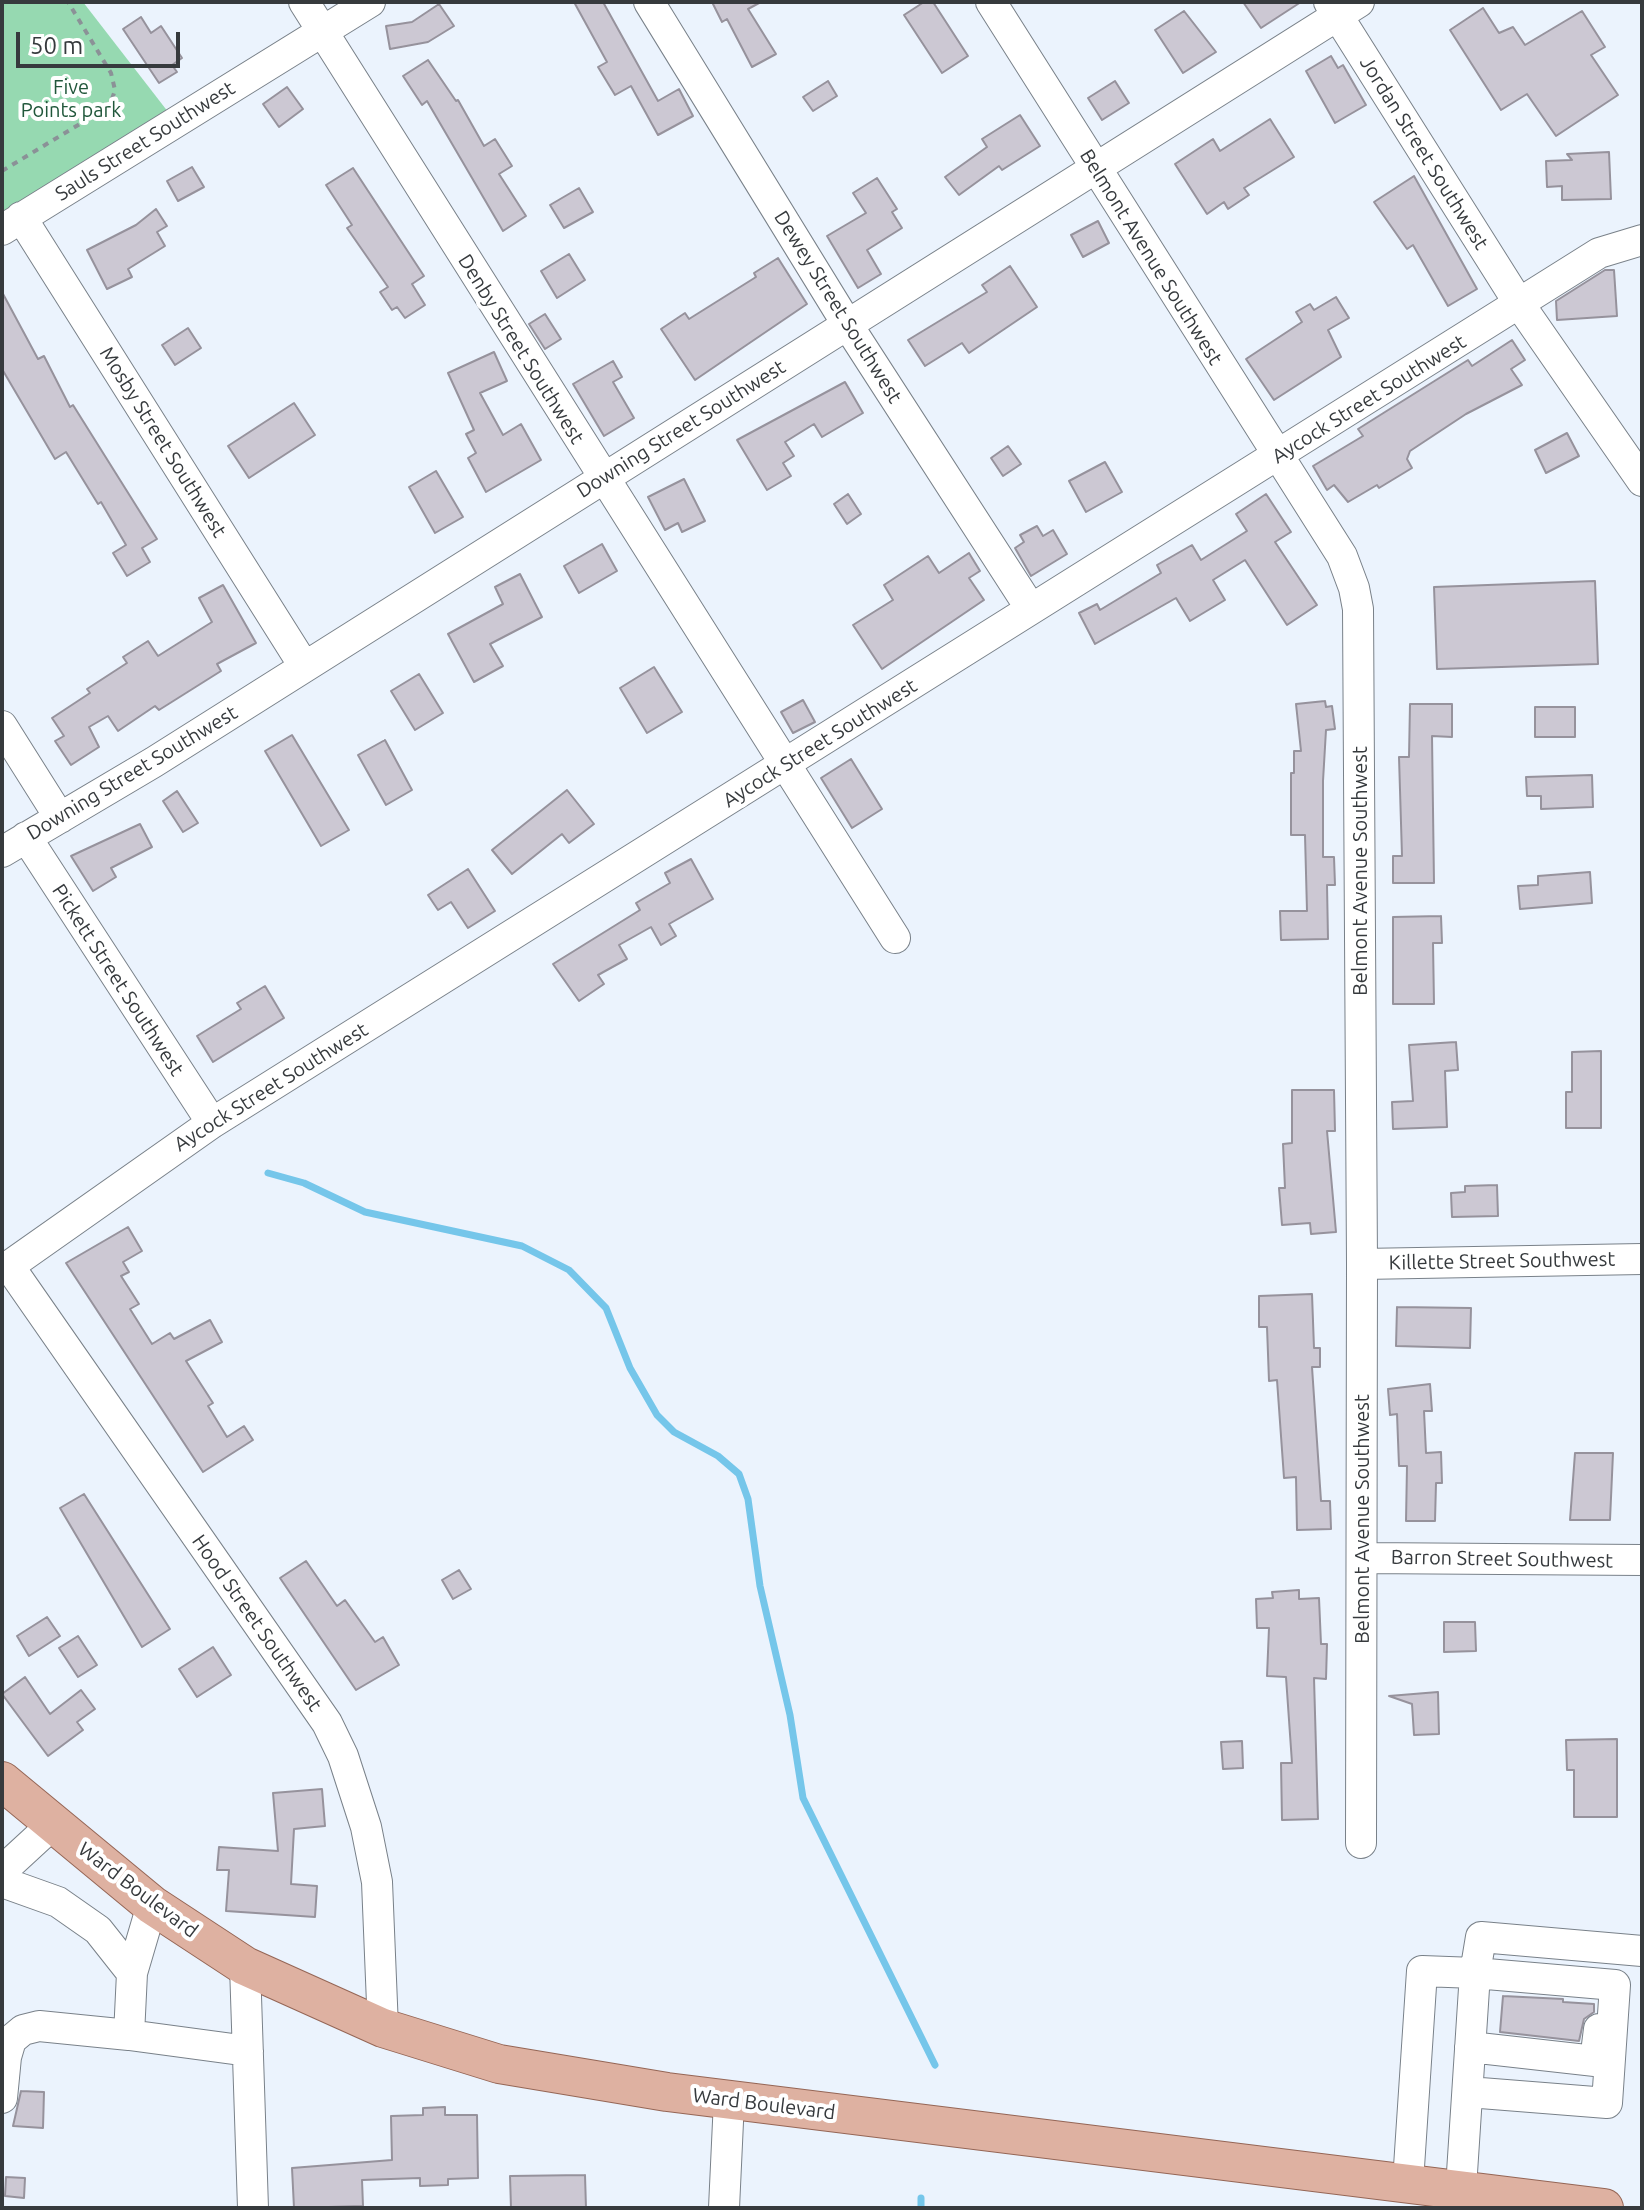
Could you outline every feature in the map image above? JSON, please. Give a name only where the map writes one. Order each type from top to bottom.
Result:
[{"type":"main road","name":"Ward Boulevard","points":[[2,1781],[152,1905],[245,1966],[383,2028],[499,2064],[588,2081],[729,2100],[1408,2182],[1469,2195],[1604,2208]]},
{"type":"street","name":"Denby Street Southwest","points":[[304,2],[602,479],[895,938]]},
{"type":"street","name":"Sauls Street Southwest","points":[[12,224],[370,2]]},
{"type":"street","name":"Dewey Street Southwest","points":[[649,2],[847,324],[1031,609]]},
{"type":"street","name":"Belmont Avenue Southwest","points":[[991,2],[1342,556],[1358,609],[1362,1264],[1361,1843]]},
{"type":"street","name":"Downing Street Southwest","points":[[14,845],[1095,168],[1342,7]]},
{"type":"street","name":"Jordan Street Southwest","points":[[1342,7],[1520,305],[1642,481]]},
{"type":"street","name":"Mosby Street Southwest","points":[[12,224],[304,666]]},
{"type":"street","name":"Aycock Street Southwest","points":[[9,1266],[212,1123],[1599,253],[1642,240]]},
{"type":"street","points":[[2,726],[60,818]]},
{"type":"street","name":"Pickett Street Southwest","points":[[14,845],[212,1123]]},
{"type":"street","name":"Killette Street Southwest","points":[[1362,1264],[1642,1259]]},
{"type":"street","name":"Hood Street Southwest","points":[[9,1266],[327,1723],[343,1756],[366,1827],[377,1882],[383,2028]]},
{"type":"street","name":"Barron Street Southwest","points":[[1362,1558],[1642,1560]]},
{"type":"street","points":[[2,1871],[53,1824]]},
{"type":"street","points":[[2,1882],[58,1902],[98,1930],[132,1973]]},
{"type":"street","points":[[129,2035],[132,1973],[152,1905]]},
{"type":"street","points":[[1469,2195],[1470,2047],[1487,1974],[1481,1937],[1642,1951]]},
{"type":"street","points":[[245,1966],[253,2208]]},
{"type":"street","points":[[1408,2182],[1422,1971],[1615,1985],[1628,1997],[1607,2103],[1468,2092]]},
{"type":"street","points":[[1470,2047],[1595,2061],[1601,2006],[1592,1994],[1516,1988],[1487,1974]]},
{"type":"street","points":[[2,2098],[11,2040],[23,2030],[39,2026],[248,2051]]},
{"type":"street","points":[[724,2208],[729,2100]]},
{"type":"path","points":[[2,171],[98,113],[112,99],[115,90],[111,73],[68,2]]},
{"type":"green space","name":"Five Points park","points":[[2,2],[83,2],[172,117],[2,227]]},
{"type":"building","points":[[574,2],[603,2],[658,101],[679,89],[693,116],[658,135],[631,86],[615,95],[598,67],[607,62]]},
{"type":"building","points":[[712,2],[761,2],[748,9],[776,54],[752,67],[727,19],[722,22]]},
{"type":"building","points":[[924,2],[933,2],[968,56],[942,73],[904,15]]},
{"type":"building","points":[[1243,2],[1301,2],[1261,28]]},
{"type":"building","points":[[439,4],[454,26],[428,42],[390,49],[386,26],[412,22]]},
{"type":"building","points":[[1483,8],[1499,33],[1513,27],[1525,45],[1582,11],[1605,47],[1591,55],[1618,95],[1556,136],[1527,94],[1501,110],[1450,30]]},
{"type":"building","points":[[1184,11],[1216,52],[1183,73],[1155,30]]},
{"type":"building","points":[[141,17],[151,33],[161,26],[182,58],[172,65],[177,72],[159,83],[123,29]]},
{"type":"building","points":[[1331,56],[1338,68],[1343,65],[1366,105],[1335,123],[1306,71]]},
{"type":"building","points":[[428,60],[458,100],[484,146],[495,139],[512,166],[499,174],[526,216],[503,231],[427,101],[422,105],[403,76]]},
{"type":"building","points":[[828,81],[837,96],[813,111],[803,97]]},
{"type":"building","points":[[1115,81],[1129,103],[1102,120],[1088,98]]},
{"type":"building","points":[[287,87],[303,109],[279,127],[263,104]]},
{"type":"building","points":[[1020,115],[1040,146],[1002,170],[999,166],[959,195],[945,177],[987,147],[982,139]]},
{"type":"building","points":[[1270,119],[1294,157],[1244,188],[1249,195],[1228,209],[1224,202],[1207,214],[1175,164],[1213,139],[1220,151]]},
{"type":"building","points":[[1609,152],[1611,199],[1562,200],[1562,186],[1547,187],[1546,161],[1572,160],[1567,154]]},
{"type":"building","points":[[192,167],[204,187],[178,201],[167,181]]},
{"type":"building","points":[[353,168],[424,276],[412,284],[425,305],[405,318],[397,307],[392,310],[380,292],[388,287],[347,228],[352,225],[326,185]]},
{"type":"building","points":[[1414,176],[1477,289],[1448,306],[1413,245],[1407,249],[1374,202]]},
{"type":"building","points":[[877,178],[897,209],[892,212],[902,228],[867,250],[881,274],[858,288],[827,236],[866,213],[853,193]]},
{"type":"building","points":[[579,188],[593,212],[564,228],[550,205]]},
{"type":"building","points":[[156,209],[167,226],[157,232],[165,246],[128,269],[132,277],[107,289],[87,250],[136,225]]},
{"type":"building","points":[[1098,221],[1109,243],[1083,257],[1071,235]]},
{"type":"building","points":[[569,254],[585,280],[557,298],[541,271]]},
{"type":"building","points":[[778,258],[807,304],[695,380],[661,329],[685,313],[689,319],[756,277],[754,273]]},
{"type":"building","points":[[1010,266],[1037,307],[969,353],[962,343],[925,366],[908,340],[987,292],[982,285]]},
{"type":"building","points":[[1605,270],[1614,270],[1617,316],[1557,320],[1556,301]]},
{"type":"building","points":[[2,292],[38,359],[44,356],[70,407],[73,405],[157,539],[142,548],[150,562],[127,576],[113,553],[126,545],[101,502],[98,504],[66,452],[55,459],[2,369]]},
{"type":"building","points":[[1336,297],[1349,318],[1328,330],[1341,357],[1274,400],[1246,359],[1302,322],[1296,312],[1310,304],[1314,310]]},
{"type":"building","points":[[545,314],[561,339],[545,349],[529,324]]},
{"type":"building","points":[[188,328],[201,348],[175,365],[162,345]]},
{"type":"building","points":[[1512,340],[1525,360],[1511,369],[1522,385],[1466,414],[1410,451],[1407,459],[1412,468],[1379,488],[1377,485],[1348,502],[1334,485],[1327,490],[1313,466],[1363,436],[1358,429],[1468,360],[1472,366]]},
{"type":"building","points":[[494,352],[507,381],[480,393],[503,435],[521,424],[541,460],[486,492],[468,458],[476,453],[466,434],[474,430],[448,373]]},
{"type":"building","points":[[613,361],[622,377],[613,382],[634,418],[604,436],[573,384]]},
{"type":"building","points":[[845,382],[863,413],[822,437],[814,424],[785,442],[794,456],[783,463],[791,476],[767,490],[737,440]]},
{"type":"building","points":[[294,403],[315,435],[249,478],[228,446]]},
{"type":"building","points":[[1567,433],[1579,456],[1546,473],[1535,450]]},
{"type":"building","points":[[1008,446],[1021,464],[1003,476],[991,458]]},
{"type":"building","points":[[1105,462],[1122,492],[1086,512],[1069,481]]},
{"type":"building","points":[[436,471],[463,517],[435,533],[409,487]]},
{"type":"building","points":[[684,479],[705,521],[682,532],[678,523],[665,530],[648,497]]},
{"type":"building","points":[[848,494],[861,514],[847,524],[834,504]]},
{"type":"building","points":[[1266,494],[1291,532],[1275,542],[1317,605],[1287,625],[1245,560],[1213,580],[1225,600],[1190,621],[1176,598],[1095,644],[1079,613],[1097,604],[1100,610],[1161,573],[1157,565],[1192,545],[1201,560],[1247,531],[1236,514]]},
{"type":"building","points":[[1037,526],[1043,536],[1053,530],[1067,554],[1031,576],[1015,548],[1024,542],[1020,535]]},
{"type":"building","points":[[602,544],[617,571],[579,593],[564,566]]},
{"type":"building","points":[[969,553],[980,571],[969,578],[984,600],[882,669],[853,625],[893,600],[884,585],[928,556],[939,573]]},
{"type":"building","points":[[520,574],[542,617],[490,644],[503,666],[474,682],[448,634],[503,604],[495,587]]},
{"type":"building","points":[[1595,581],[1598,664],[1437,669],[1434,587]]},
{"type":"building","points":[[223,585],[256,643],[217,664],[221,671],[159,710],[155,706],[118,731],[108,716],[89,727],[99,747],[71,765],[55,741],[64,736],[52,718],[90,693],[87,689],[127,663],[123,657],[148,641],[158,656],[212,622],[199,598]]},
{"type":"building","points":[[654,667],[682,712],[647,733],[620,688]]},
{"type":"building","points":[[419,674],[443,713],[415,730],[391,691]]},
{"type":"building","points":[[803,700],[815,722],[793,733],[781,712]]},
{"type":"building","points":[[1325,701],[1326,707],[1332,706],[1335,729],[1326,730],[1323,781],[1323,857],[1334,857],[1335,885],[1327,885],[1328,939],[1281,940],[1280,911],[1307,911],[1305,835],[1291,835],[1291,773],[1294,773],[1294,751],[1301,751],[1296,704]]},
{"type":"building","points":[[1410,704],[1452,704],[1452,737],[1432,736],[1434,883],[1393,883],[1393,856],[1402,856],[1399,757],[1409,757]]},
{"type":"building","points":[[1535,707],[1575,707],[1575,737],[1535,737]]},
{"type":"building","points":[[292,735],[349,830],[321,846],[265,751]]},
{"type":"building","points":[[385,740],[412,790],[386,805],[358,755]]},
{"type":"building","points":[[851,759],[882,809],[852,828],[821,778]]},
{"type":"building","points":[[1592,775],[1593,807],[1541,809],[1541,796],[1527,796],[1526,777]]},
{"type":"building","points":[[567,790],[594,824],[569,843],[562,834],[512,874],[492,850]]},
{"type":"building","points":[[177,791],[198,823],[183,832],[163,801]]},
{"type":"building","points":[[140,824],[152,847],[111,868],[116,877],[93,891],[71,856]]},
{"type":"building","points":[[691,859],[713,899],[669,924],[676,936],[661,945],[651,927],[619,945],[627,959],[598,975],[604,984],[579,1001],[553,964],[640,910],[636,903],[670,883],[665,873]]},
{"type":"building","points":[[468,869],[495,911],[468,928],[451,902],[438,910],[428,895]]},
{"type":"building","points":[[1590,872],[1592,903],[1520,909],[1518,886],[1538,885],[1538,876]]},
{"type":"building","points":[[1441,916],[1442,943],[1433,943],[1434,1004],[1393,1004],[1393,917]]},
{"type":"building","points":[[265,986],[284,1018],[213,1062],[197,1036],[241,1009],[237,1003]]},
{"type":"building","points":[[1456,1042],[1458,1070],[1445,1071],[1447,1127],[1393,1129],[1392,1102],[1413,1101],[1409,1045]]},
{"type":"building","points":[[1601,1051],[1601,1128],[1566,1128],[1566,1092],[1572,1092],[1572,1052]]},
{"type":"building","points":[[1292,1090],[1334,1090],[1335,1131],[1327,1131],[1336,1232],[1311,1234],[1310,1223],[1282,1225],[1279,1188],[1285,1188],[1283,1144],[1292,1143]]},
{"type":"building","points":[[1497,1185],[1498,1216],[1452,1217],[1451,1193],[1465,1192],[1465,1186]]},
{"type":"building","points":[[128,1227],[142,1251],[123,1262],[129,1272],[121,1276],[139,1304],[130,1309],[152,1344],[170,1333],[174,1339],[210,1320],[222,1342],[186,1361],[213,1403],[208,1406],[227,1437],[244,1426],[253,1440],[203,1472],[66,1263]]},
{"type":"building","points":[[1312,1294],[1314,1348],[1320,1348],[1320,1367],[1312,1367],[1321,1501],[1330,1501],[1331,1529],[1297,1530],[1296,1477],[1284,1478],[1277,1380],[1269,1381],[1267,1327],[1259,1327],[1259,1296]]},
{"type":"building","points":[[1397,1307],[1471,1308],[1470,1348],[1396,1346]]},
{"type":"building","points":[[1430,1384],[1432,1411],[1424,1411],[1426,1453],[1441,1452],[1442,1483],[1436,1483],[1435,1521],[1406,1521],[1407,1466],[1399,1466],[1397,1414],[1390,1415],[1388,1389]]},
{"type":"building","points":[[1575,1453],[1613,1453],[1610,1520],[1570,1520]]},
{"type":"building","points":[[84,1494],[170,1629],[142,1647],[60,1508]]},
{"type":"building","points":[[306,1561],[337,1606],[345,1600],[375,1642],[383,1637],[399,1665],[356,1690],[280,1578]]},
{"type":"building","points":[[459,1570],[471,1589],[453,1599],[442,1580]]},
{"type":"building","points":[[1299,1590],[1299,1599],[1319,1598],[1321,1644],[1327,1644],[1326,1679],[1314,1678],[1318,1819],[1282,1820],[1281,1763],[1292,1763],[1286,1677],[1267,1676],[1269,1628],[1257,1628],[1256,1599],[1273,1598],[1272,1592]]},
{"type":"building","points":[[47,1617],[60,1636],[29,1656],[17,1636]]},
{"type":"building","points":[[1444,1622],[1475,1622],[1476,1651],[1444,1652]]},
{"type":"building","points":[[78,1636],[97,1665],[78,1677],[59,1648]]},
{"type":"building","points":[[213,1647],[231,1675],[197,1697],[179,1669]]},
{"type":"building","points":[[25,1677],[50,1714],[81,1690],[95,1709],[77,1722],[83,1730],[48,1756],[2,1694]]},
{"type":"building","points":[[1438,1692],[1439,1734],[1414,1735],[1412,1704],[1389,1696]]},
{"type":"building","points":[[1617,1739],[1617,1817],[1574,1817],[1574,1770],[1567,1770],[1566,1740]]},
{"type":"building","points":[[1242,1741],[1243,1768],[1223,1769],[1221,1742]]},
{"type":"building","points":[[322,1789],[325,1826],[294,1829],[291,1884],[317,1886],[315,1917],[226,1911],[229,1870],[217,1870],[219,1847],[278,1851],[273,1793]]},
{"type":"building","points":[[1503,1996],[1594,2004],[1594,2012],[1584,2019],[1579,2041],[1500,2032]]},
{"type":"building","points":[[21,2091],[44,2092],[43,2128],[13,2126]]},
{"type":"building","points":[[445,2107],[445,2115],[477,2115],[478,2178],[448,2179],[448,2185],[420,2186],[420,2178],[362,2180],[363,2206],[294,2208],[292,2168],[392,2160],[391,2116],[423,2115],[423,2108]]},
{"type":"building","points":[[585,2175],[586,2208],[511,2208],[510,2176]]},
{"type":"building","points":[[6,2177],[25,2178],[24,2198],[5,2196]]},
{"type":"waterway","points":[[268,1173],[304,1183],[365,1212],[522,1246],[569,1270],[606,1308],[630,1368],[657,1415],[674,1432],[718,1456],[739,1474],[748,1499],[760,1586],[790,1715],[803,1798],[935,2065]]},
{"type":"waterway","points":[[921,2198],[921,2208]]}]
